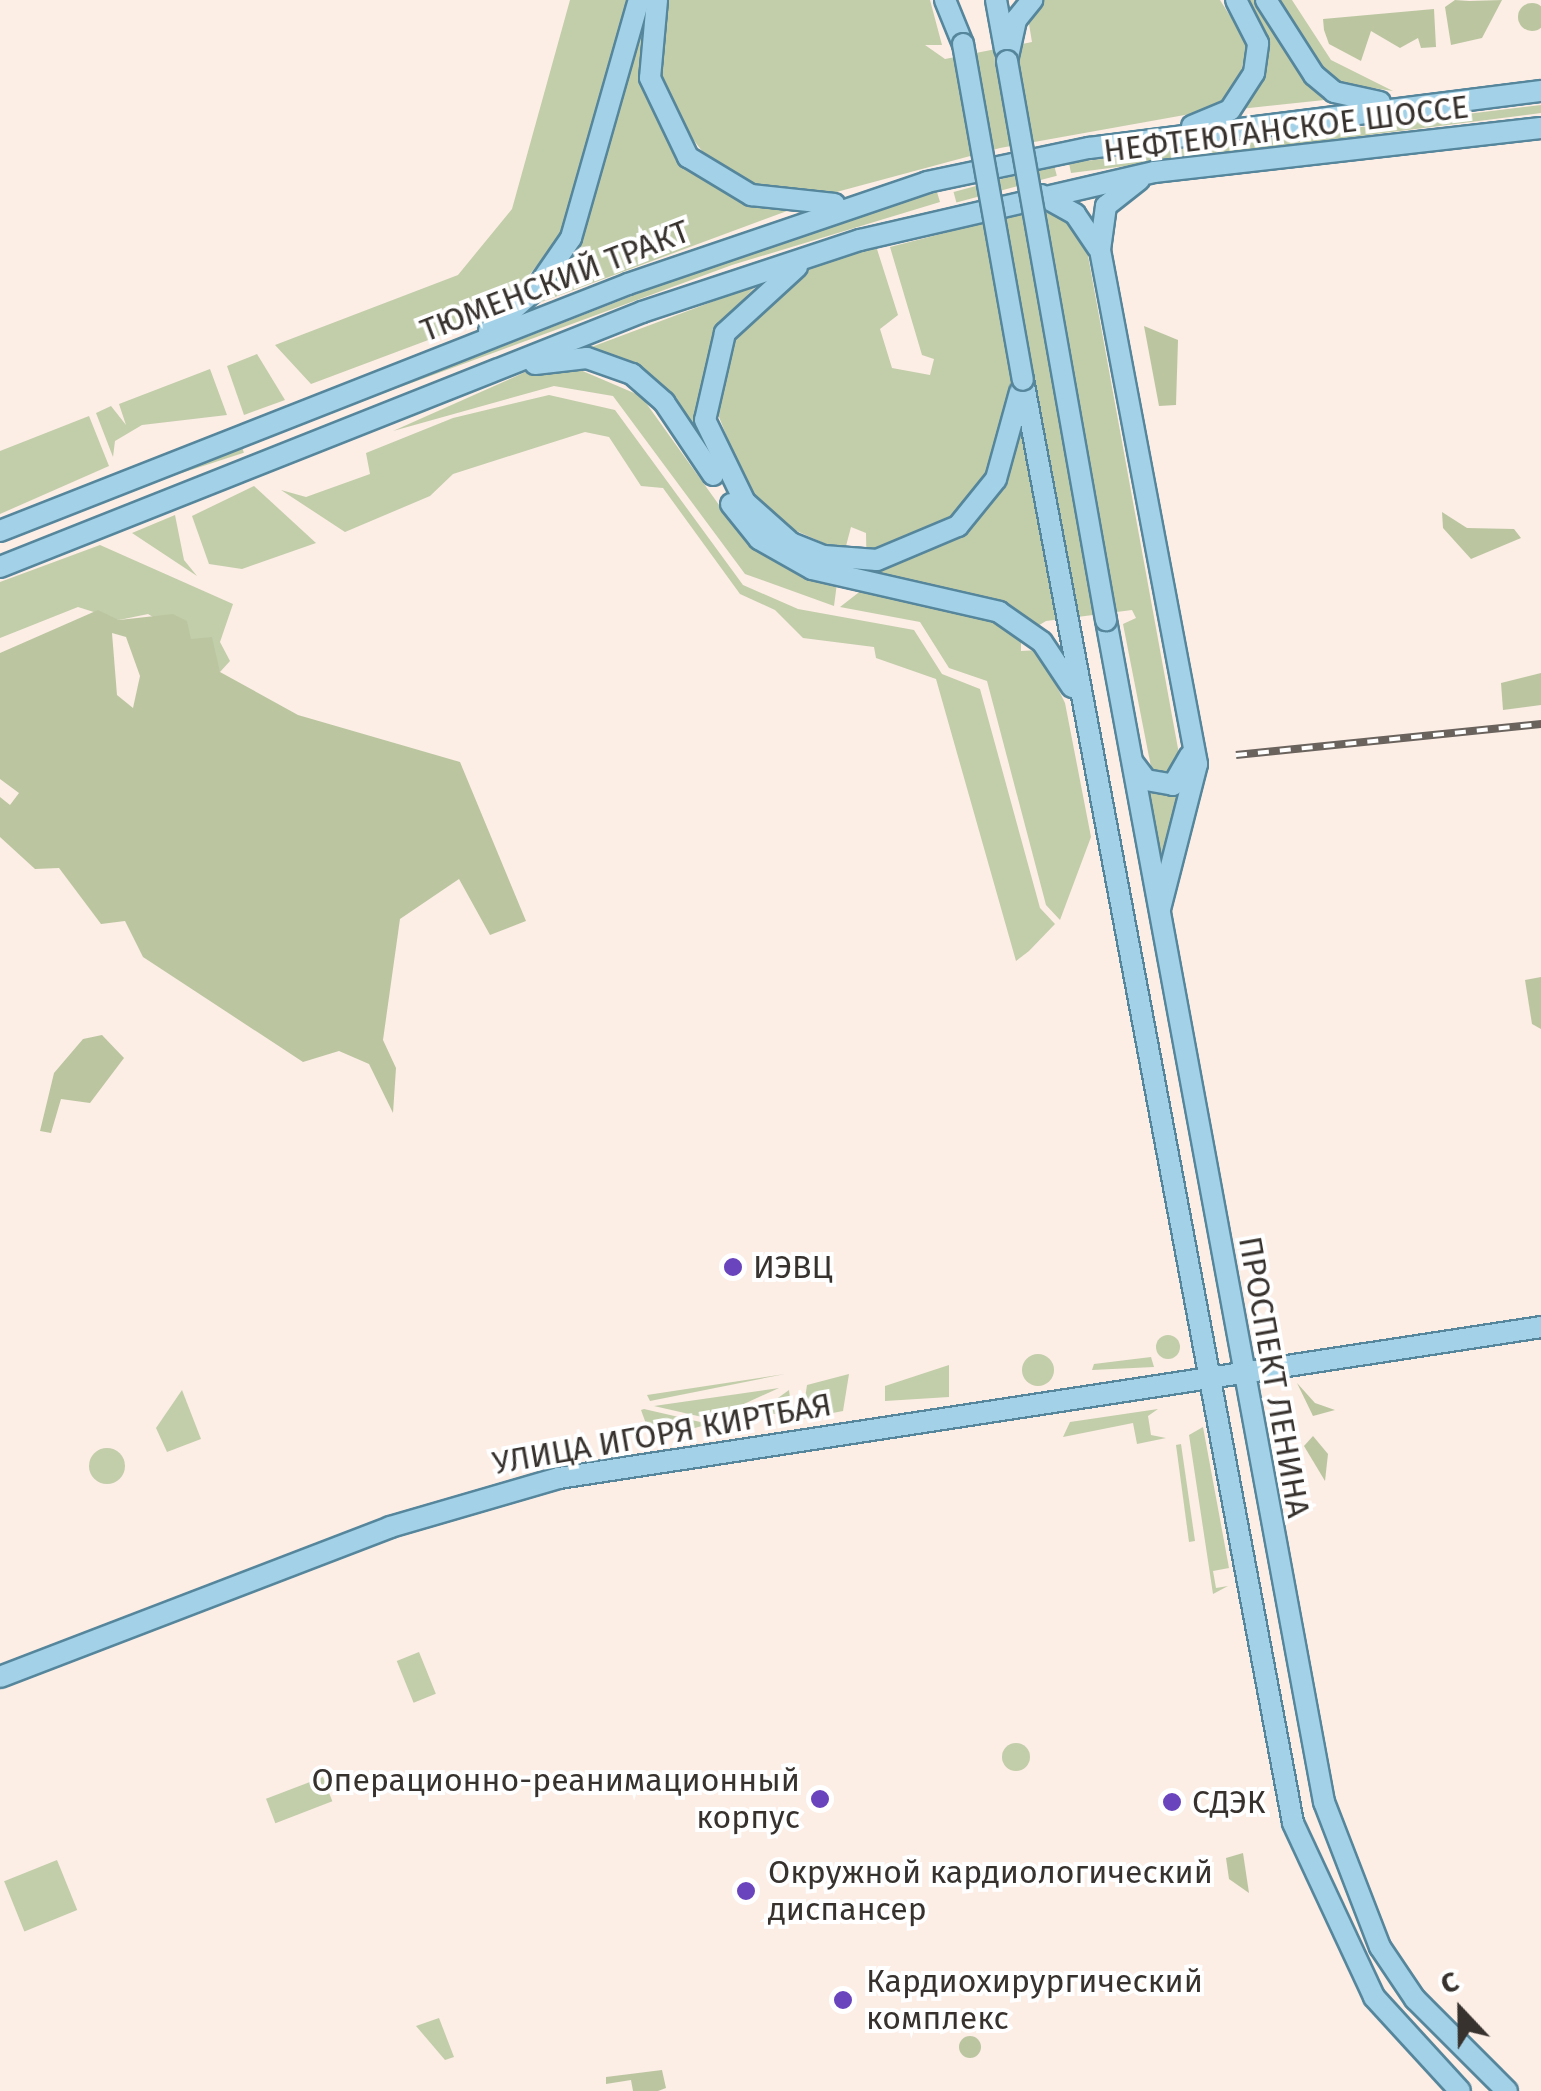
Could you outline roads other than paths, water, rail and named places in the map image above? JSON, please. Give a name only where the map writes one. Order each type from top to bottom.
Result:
[{"type":"main road","points":[[450,353],[521,305],[565,249],[639,0]]},
{"type":"main road","points":[[657,0],[650,78],[688,156],[765,199],[862,202]]},
{"type":"main road","points":[[945,0],[963,44]]},
{"type":"main road","points":[[956,0],[963,44]]},
{"type":"main road","name":"ПРОСПЕКТ ЛЕНИНА","points":[[996,0],[1007,35],[1007,61],[1158,916],[1243,1374],[1340,1859],[1416,1999],[1507,2091]]},
{"type":"main road","points":[[1007,35],[1032,0]]},
{"type":"main road","points":[[1147,140],[1230,110],[1248,89],[1258,43],[1236,0]]},
{"type":"main road","points":[[1266,0],[1334,92],[1422,104]]},
{"type":"main road","name":"ПРОСПЕКТ ЛЕНИНА","points":[[963,44],[1085,726],[1306,1861],[1374,1997],[1460,2091]]},
{"type":"main road","name":"НЕФТЕЮГАНСКОЕ ШОССЕ","points":[[1147,140],[1541,90]]},
{"type":"main road","name":"НЕФТЕЮГАНСКОЕ ШОССЕ","points":[[1039,194],[1154,172],[1541,128]]},
{"type":"main road","name":"ТЮМЕНСКИЙ ТРАКТ","points":[[0,530],[450,353],[862,202],[994,165],[1147,140]]},
{"type":"main road","points":[[1154,172],[1106,206],[1100,250],[1189,728],[1196,791],[1158,916]]},
{"type":"main road","points":[[1039,194],[1076,214],[1100,250]]},
{"type":"main road","name":"ТЮМЕНСКИЙ ТРАКТ","points":[[0,567],[504,368],[860,240],[1039,194]]},
{"type":"main road","points":[[860,240],[802,264],[746,306],[716,353],[706,405],[712,448],[745,502],[791,542],[842,566],[888,558],[958,526],[996,479],[1022,380]]},
{"type":"main road","points":[[504,368],[587,358],[632,374],[664,402],[759,539],[842,566],[975,601],[1042,642],[1085,726]]},
{"type":"main road","points":[[1130,758],[1146,780],[1173,785],[1190,762],[1189,728]]},
{"type":"main road","name":"УЛИЦА ИГОРЯ КИРТБАЯ","points":[[0,1676],[390,1526],[559,1478],[1541,1326]]},
{"type":"railway","points":[[1236,755],[1541,724]]},
{"type":"place","name":"ИЭВЦ","points":[[733,1267]]},
{"type":"place","name":"Операционно-реанимационный корпус","points":[[820,1799]]},
{"type":"place","name":"СДЭК","points":[[1172,1802]]},
{"type":"place","name":"Окружной кардиологический диспансер","points":[[746,1891]]},
{"type":"place","name":"Кардиохирургический комплекс","points":[[843,2000]]}]
